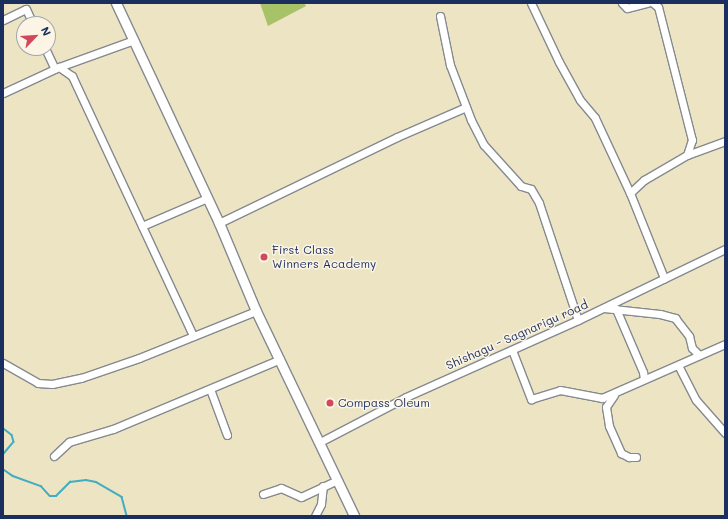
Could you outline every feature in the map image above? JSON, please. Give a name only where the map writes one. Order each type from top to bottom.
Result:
[{"type":"main road","points":[[116,3],[219,223],[256,311],[320,442],[354,516]]},
{"type":"street","points":[[531,3],[559,62],[580,100],[595,118],[630,193],[664,278]]},
{"type":"street","points":[[622,3],[627,8],[646,3]]},
{"type":"street","points":[[653,3],[658,7],[687,114],[692,140],[687,155]]},
{"type":"street","points":[[5,17],[26,9],[29,16]]},
{"type":"street","points":[[440,16],[450,65],[466,108],[484,145],[521,186],[530,189],[539,203],[578,320]]},
{"type":"street","points":[[3,93],[58,68],[134,40]]},
{"type":"street","points":[[50,56],[58,68],[72,76]]},
{"type":"street","points":[[73,63],[72,76],[193,336]]},
{"type":"street","points":[[219,223],[384,144],[466,108]]},
{"type":"street","points":[[630,193],[644,180],[687,155],[725,141]]},
{"type":"street","points":[[142,226],[207,198]]},
{"type":"street","name":"Shishagu - Sagnarigu road","points":[[320,442],[406,397],[604,308],[725,249]]},
{"type":"street","points":[[604,308],[660,314],[675,318],[689,336],[692,348],[699,355]]},
{"type":"street","points":[[616,309],[644,372],[644,379]]},
{"type":"street","points":[[3,363],[38,382],[52,384],[107,370],[256,311]]},
{"type":"street","points":[[512,350],[531,399],[560,390],[602,398],[725,344]]},
{"type":"street","points":[[54,456],[69,442],[113,429],[280,359]]},
{"type":"street","points":[[678,365],[699,404],[725,433]]},
{"type":"street","points":[[210,389],[227,435]]},
{"type":"street","points":[[614,394],[606,407],[609,426],[621,453],[629,457],[636,457]]},
{"type":"street","points":[[262,494],[281,488],[301,497],[337,480]]},
{"type":"street","points":[[314,516],[321,504],[323,486]]},
{"type":"green space","points":[[260,3],[304,3],[306,6],[268,26]]},
{"type":"waterway","points":[[3,428],[12,435],[14,442],[3,455]]},
{"type":"waterway","points":[[3,469],[13,476],[41,486],[50,496],[56,496],[70,482],[86,480],[96,482],[122,497],[127,516]]},
{"type":"place","name":"First Class Winners Academy","points":[[264,257]]},
{"type":"place","name":"Compass Oleum","points":[[330,403]]}]
